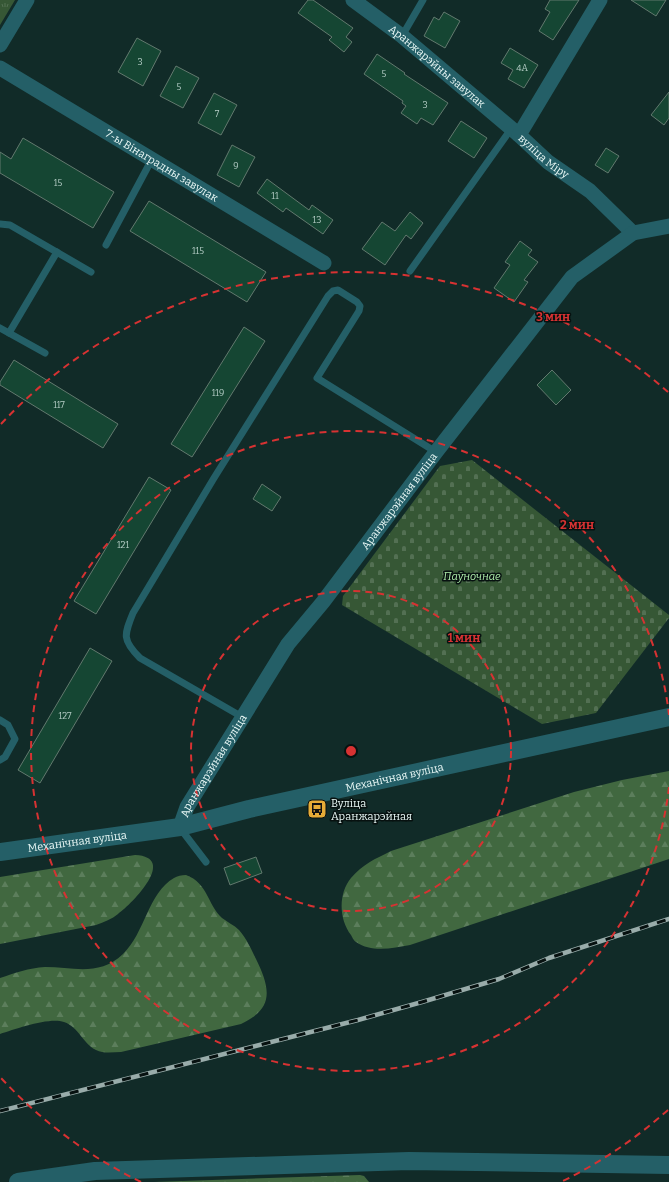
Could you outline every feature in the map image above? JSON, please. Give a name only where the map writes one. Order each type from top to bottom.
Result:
[{"type":"street","points":[[0,45],[27,0]]},
{"type":"street","name":"Аранжарэйны завулак","points":[[353,0],[402,36],[515,132]]},
{"type":"street","name":"вуліца Міру","points":[[600,0],[515,132],[548,162],[590,191],[633,233]]},
{"type":"street","name":"7-ы Вінаградны завулак","points":[[0,68],[324,262]]},
{"type":"street","name":"Аранжарэйная вуліца","points":[[180,828],[187,807],[244,718],[288,644],[323,602],[436,452],[572,277],[633,233],[669,226]]},
{"type":"street","name":"Механічная вуліца","points":[[0,852],[180,828],[249,808],[669,717]]},
{"type":"street","points":[[18,1182],[95,1171],[401,1161],[669,1165]]},
{"type":"lane","points":[[402,36],[423,0]]},
{"type":"lane","points":[[410,271],[515,132]]},
{"type":"lane","points":[[106,245],[152,159]]},
{"type":"lane","points":[[0,224],[10,225],[91,272]]},
{"type":"lane","points":[[9,333],[57,252]]},
{"type":"lane","points":[[244,718],[140,658],[129,647],[126,632],[133,613],[214,478],[323,302],[333,291],[338,290],[357,302],[360,306],[359,311],[317,378],[436,452]]},
{"type":"lane","points":[[0,328],[45,353]]},
{"type":"lane","points":[[0,720],[8,725],[15,739],[5,756],[0,760]]},
{"type":"lane","points":[[180,828],[206,862]]},
{"type":"green space","points":[[0,0],[15,0],[0,25]]},
{"type":"green space","name":"Паўночнае","points":[[472,460],[669,615],[669,618],[596,713],[542,724],[342,605],[343,596],[440,466]]},
{"type":"green space","points":[[669,771],[669,859],[410,945],[383,949],[369,948],[355,941],[347,929],[342,914],[342,899],[344,891],[351,878],[374,859],[391,851],[574,792],[622,780]]},
{"type":"green space","points":[[135,855],[147,858],[153,864],[152,872],[141,891],[116,916],[96,925],[0,944],[0,877]]},
{"type":"green space","points":[[186,875],[199,883],[222,918],[239,930],[247,940],[261,969],[266,988],[266,996],[260,1011],[252,1018],[241,1024],[121,1052],[105,1052],[96,1050],[88,1044],[69,1024],[58,1021],[32,1024],[0,1034],[0,978],[22,971],[45,967],[86,969],[105,966],[123,954],[130,945],[137,935],[152,903],[165,885],[175,877]]},
{"type":"green space","points":[[364,1176],[369,1182],[154,1182]]},
{"type":"building","points":[[308,0],[313,0],[353,28],[346,37],[352,42],[344,52],[329,40],[332,37],[298,13]]},
{"type":"building","points":[[550,0],[579,0],[553,40],[539,31],[550,12],[545,9]]},
{"type":"building","points":[[631,0],[666,0],[656,16]]},
{"type":"building","points":[[444,12],[460,21],[445,48],[424,36],[434,17],[439,20]]},
{"type":"building","points":[[137,38],[161,51],[143,86],[118,72]]},
{"type":"building","points":[[510,48],[538,65],[524,88],[508,79],[513,70],[501,63]]},
{"type":"building","points":[[377,54],[448,103],[433,125],[421,118],[417,124],[401,113],[406,106],[402,103],[403,101],[364,74]]},
{"type":"building","points":[[176,66],[199,78],[183,108],[160,96]]},
{"type":"building","points":[[669,92],[669,118],[664,125],[651,115]]},
{"type":"building","points":[[214,93],[237,105],[221,135],[198,123]]},
{"type":"building","points":[[461,121],[487,138],[474,158],[448,141]]},
{"type":"building","points":[[23,138],[114,192],[93,228],[0,173],[0,152],[11,159]]},
{"type":"building","points":[[232,145],[255,157],[239,187],[217,175]]},
{"type":"building","points":[[606,148],[619,156],[608,173],[595,165]]},
{"type":"building","points":[[267,179],[309,210],[312,205],[333,220],[323,234],[286,208],[283,212],[257,193]]},
{"type":"building","points":[[149,201],[266,272],[247,302],[130,231]]},
{"type":"building","points":[[410,212],[423,223],[411,239],[406,235],[385,265],[362,249],[382,222],[395,231]]},
{"type":"building","points":[[520,241],[532,250],[528,255],[538,262],[524,280],[528,282],[514,302],[494,288],[510,265],[505,262]]},
{"type":"building","points":[[244,327],[265,341],[192,457],[171,444]]},
{"type":"building","points":[[14,360],[118,424],[103,448],[0,385],[0,382]]},
{"type":"building","points":[[552,370],[571,390],[556,405],[537,385]]},
{"type":"building","points":[[149,477],[171,490],[96,614],[74,601]]},
{"type":"building","points":[[262,484],[281,497],[272,511],[253,499]]},
{"type":"building","points":[[90,648],[112,661],[40,783],[18,770]]},
{"type":"building","points":[[256,857],[262,873],[230,885],[224,868]]},
{"type":"railway","points":[[0,1111],[358,1020],[422,1002],[499,979],[549,958],[669,919]]},
{"type":"place","name":"Вуліца Аранжарэйная","points":[[317,809]]}]
